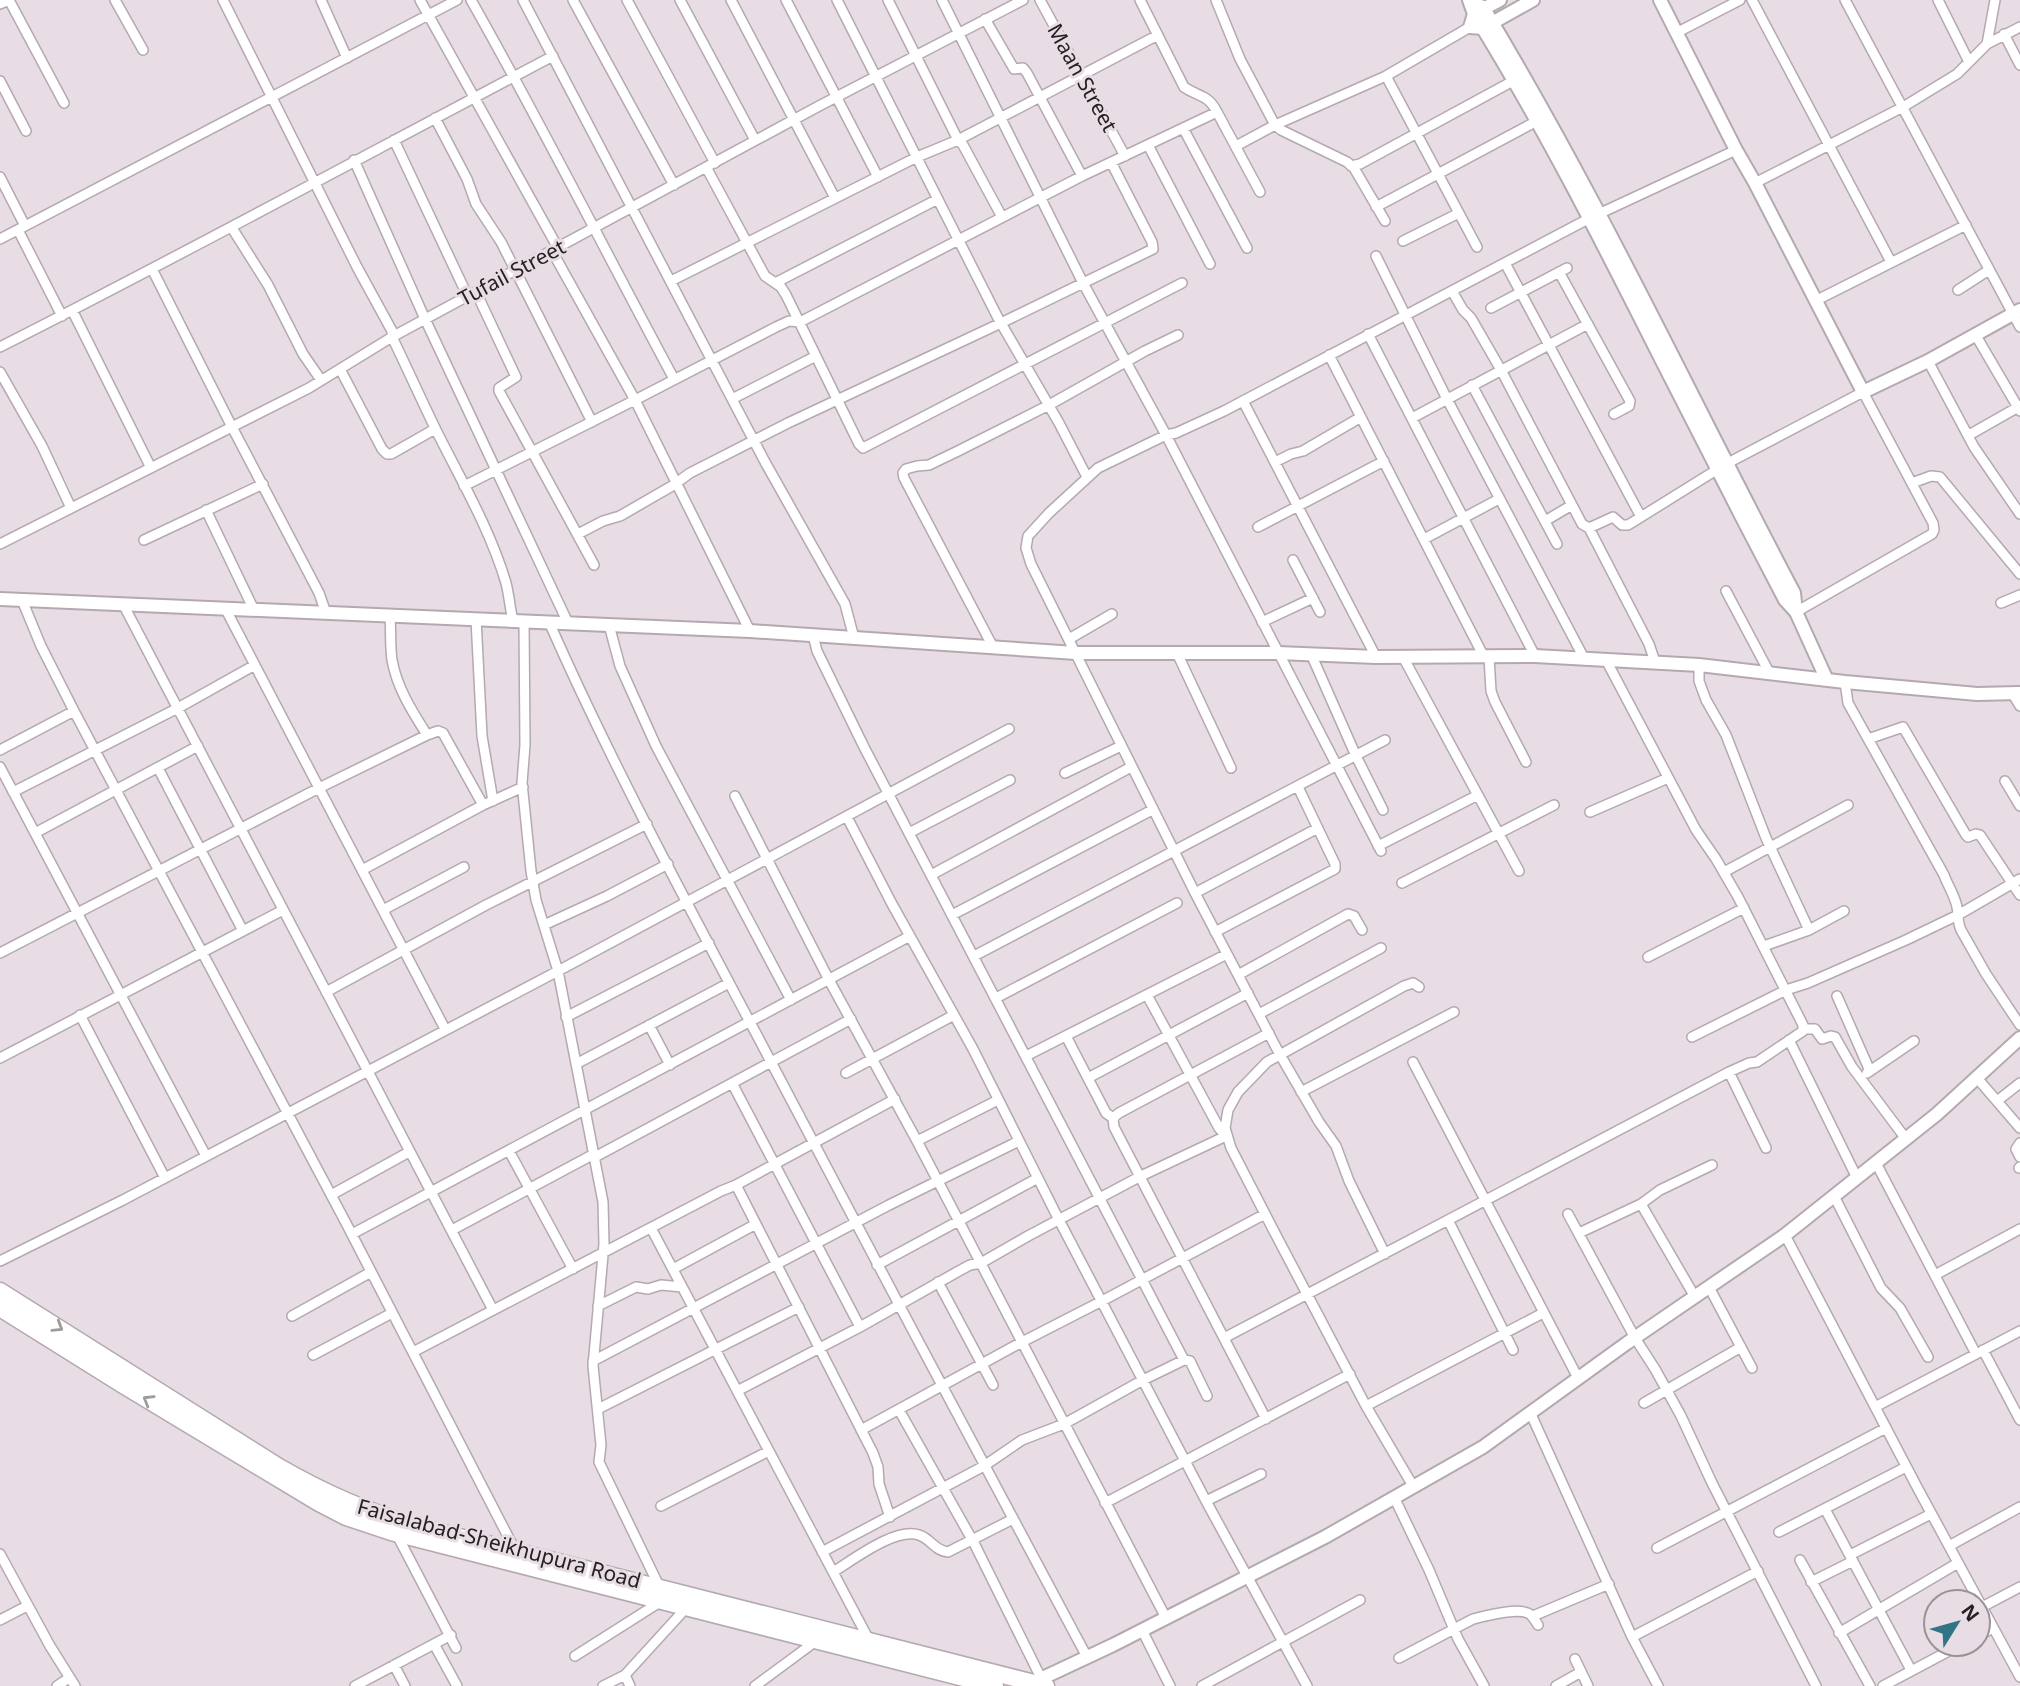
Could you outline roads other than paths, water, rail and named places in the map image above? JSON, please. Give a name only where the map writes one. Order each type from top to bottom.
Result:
[{"type":"highway","name":"Faisalabad-Sheikhupura Road","points":[[0,1291],[279,1467],[315,1488],[374,1513],[515,1550],[661,1595],[687,1607],[817,1640],[997,1682],[1040,1682]]},
{"type":"highway","name":"Faisalabad-Sheikhupura Road","points":[[0,1308],[123,1385],[346,1517],[396,1534],[869,1640],[997,1682]]},
{"type":"street","points":[[0,4],[9,0],[64,103]]},
{"type":"street","points":[[115,0],[143,50]]},
{"type":"street","points":[[223,0],[392,331],[392,337],[492,545],[518,621],[525,745],[523,787],[533,882],[558,971],[601,1185],[605,1222],[593,1361],[600,1465],[661,1595],[575,1656]]},
{"type":"street","points":[[321,0],[347,58]]},
{"type":"street","points":[[420,0],[475,97],[635,400],[750,631]]},
{"type":"street","points":[[0,239],[457,0]]},
{"type":"street","points":[[471,0],[674,379]]},
{"type":"street","points":[[523,0],[754,442],[845,604],[854,638]]},
{"type":"street","points":[[573,0],[674,185]]},
{"type":"street","points":[[627,0],[747,243],[765,275],[786,295],[863,448],[1182,283]]},
{"type":"street","points":[[680,0],[755,140]]},
{"type":"street","points":[[731,0],[835,198]]},
{"type":"street","points":[[786,0],[878,177]]},
{"type":"street","points":[[836,0],[1001,323],[1087,477]]},
{"type":"street","points":[[888,0],[958,140],[1002,217]]},
{"type":"street","points":[[942,0],[1083,282],[1166,435],[1379,849],[1478,795]]},
{"type":"street","name":"Tufail Street","points":[[0,544],[321,380],[392,337],[755,140],[1023,0]]},
{"type":"street","name":"Maan Street","points":[[1040,0],[1125,156]]},
{"type":"street","points":[[1140,0],[1184,87],[1206,97],[1217,112],[1260,192]]},
{"type":"street","points":[[1216,0],[1240,59],[1275,125],[1347,162],[1385,222]]},
{"type":"street","points":[[1474,6],[1500,0]]},
{"type":"street","points":[[1236,146],[1275,125],[1386,76],[1533,0]]},
{"type":"street","points":[[1660,0],[1933,523],[1934,532],[1796,611]]},
{"type":"street","points":[[1676,33],[1740,0]]},
{"type":"street","points":[[1752,0],[1891,262]]},
{"type":"street","points":[[1845,0],[1989,270],[2016,312],[2020,327]]},
{"type":"street","points":[[1938,0],[1969,62]]},
{"type":"street","points":[[1987,44],[1995,0]]},
{"type":"street","points":[[1474,6],[1482,26],[1513,81],[1595,216]]},
{"type":"street","points":[[1474,6],[1482,26],[1595,216],[1721,467],[1794,593],[1796,611],[1826,678]]},
{"type":"street","points":[[985,19],[1014,69],[1025,70],[1082,176]]},
{"type":"street","points":[[1755,183],[1903,107],[1957,74],[1987,44],[2020,27]]},
{"type":"street","points":[[2004,34],[2020,65]]},
{"type":"street","points":[[671,281],[835,198],[958,140],[1158,35]]},
{"type":"street","points":[[0,347],[232,228],[553,55]]},
{"type":"street","points":[[1386,76],[1477,247]]},
{"type":"street","points":[[0,81],[26,131]]},
{"type":"street","points":[[1351,166],[1418,134],[1513,81]]},
{"type":"street","points":[[464,486],[712,359],[789,321],[800,322],[1082,176],[1217,112]]},
{"type":"street","points":[[435,118],[467,179],[476,204],[500,242],[593,422]]},
{"type":"street","points":[[1376,206],[1537,121]]},
{"type":"street","points":[[1183,128],[1247,248]]},
{"type":"street","points":[[394,140],[516,377],[499,388],[499,391],[594,565]]},
{"type":"street","points":[[1148,145],[1210,264]]},
{"type":"street","points":[[1385,1254],[1349,1181],[1336,1146],[1279,1054],[1152,810],[1027,556],[1026,541],[1032,530],[1098,468],[1243,401],[1595,216],[1736,150]]},
{"type":"street","points":[[354,160],[425,319],[568,623]]},
{"type":"street","points":[[578,534],[603,521],[620,516],[690,473],[1154,247],[1111,162]]},
{"type":"street","points":[[0,177],[62,316]]},
{"type":"street","points":[[775,283],[938,199]]},
{"type":"street","points":[[1404,241],[1459,213]]},
{"type":"street","points":[[1815,301],[1966,225]]},
{"type":"street","points":[[232,228],[268,285],[303,354],[321,380]]},
{"type":"street","points":[[1376,256],[1447,399],[1585,660]]},
{"type":"street","points":[[1505,263],[1641,517]]},
{"type":"street","points":[[152,269],[319,593],[326,613]]},
{"type":"street","points":[[1491,308],[1563,270],[1588,324],[1630,402],[1629,406],[1614,414]]},
{"type":"street","points":[[1958,290],[1989,270]]},
{"type":"street","points":[[1452,291],[1501,370],[1582,524],[1589,528],[1649,644],[1655,662]]},
{"type":"street","points":[[72,310],[151,468]]},
{"type":"street","points":[[1589,528],[1613,517],[1624,525],[1641,517],[1721,467],[1928,361],[2016,312]]},
{"type":"street","points":[[1412,418],[1588,324]]},
{"type":"street","points":[[1368,334],[1535,656]]},
{"type":"street","points":[[1969,435],[2019,408],[1975,334]]},
{"type":"street","points":[[993,647],[903,473],[917,466],[929,466],[1178,335]]},
{"type":"street","points":[[1329,355],[1487,657],[1491,691],[1526,762]]},
{"type":"street","points":[[732,399],[817,356]]},
{"type":"street","points":[[1928,361],[1975,447],[2020,514]]},
{"type":"street","points":[[340,369],[387,454],[435,429]]},
{"type":"street","points":[[0,372],[43,446],[71,508]]},
{"type":"street","points":[[1472,386],[1557,544]]},
{"type":"street","points":[[1243,401],[1376,657]]},
{"type":"street","points":[[1275,463],[1303,451],[1361,417]]},
{"type":"street","points":[[1258,527],[1384,461]]},
{"type":"street","points":[[1912,483],[1931,476],[1940,477],[2020,574]]},
{"type":"street","points":[[144,540],[263,484]]},
{"type":"street","points":[[1424,538],[1499,499]]},
{"type":"street","points":[[1545,521],[1572,505]]},
{"type":"street","points":[[206,510],[254,610]]},
{"type":"street","points":[[1293,560],[1320,612]]},
{"type":"street","points":[[1726,591],[1769,672]]},
{"type":"street","points":[[2001,603],[2020,595]]},
{"type":"street","points":[[1262,622],[1313,598]]},
{"type":"street","points":[[0,599],[750,631],[1076,653],[1535,656],[1655,662],[1977,694],[2016,693],[2020,706]]},
{"type":"street","points":[[22,600],[41,646],[74,711],[352,1234],[515,1550]]},
{"type":"street","points":[[123,604],[493,1310]]},
{"type":"street","points":[[225,608],[445,1029]]},
{"type":"street","points":[[1069,639],[1112,614]]},
{"type":"street","points":[[390,615],[395,674],[408,705],[427,735]]},
{"type":"street","points":[[476,619],[482,736],[493,801]]},
{"type":"street","points":[[549,622],[647,824],[729,983],[1087,1657]]},
{"type":"street","points":[[609,625],[620,666],[656,746],[791,1000]]},
{"type":"street","points":[[813,635],[817,652],[864,747],[1184,1360]]},
{"type":"street","points":[[1177,653],[1231,768]]},
{"type":"street","points":[[1311,654],[1383,810]]},
{"type":"street","points":[[1403,657],[1519,871]]},
{"type":"street","points":[[1606,660],[1696,831],[1744,908],[1804,1029]]},
{"type":"street","points":[[1699,665],[1699,681],[1706,700],[1726,735],[1770,847],[1809,930]]},
{"type":"street","points":[[13,792],[255,666]]},
{"type":"street","points":[[1845,682],[1847,699],[1937,862],[1956,903],[1958,925],[2020,1025]]},
{"type":"street","points":[[0,750],[74,711]]},
{"type":"street","points":[[1868,739],[1903,727],[1966,835],[1980,835],[2016,882],[2020,895]]},
{"type":"street","points":[[0,1261],[165,1178],[558,971],[1009,729]]},
{"type":"street","points":[[0,953],[319,788],[437,731],[443,733],[483,805]]},
{"type":"street","points":[[974,956],[1385,740]]},
{"type":"street","points":[[35,833],[198,746]]},
{"type":"street","points":[[1065,772],[1121,746]]},
{"type":"street","points":[[0,767],[206,1156]]},
{"type":"street","points":[[931,875],[1132,767]]},
{"type":"street","points":[[158,768],[243,931]]},
{"type":"street","points":[[1590,812],[1668,778]]},
{"type":"street","points":[[909,833],[1010,780]]},
{"type":"street","points":[[2005,781],[2020,806]]},
{"type":"street","points":[[362,870],[483,805],[523,787]]},
{"type":"street","points":[[1215,932],[1335,870],[1336,867],[1298,787]]},
{"type":"street","points":[[735,796],[829,980],[895,1099],[1166,1618]]},
{"type":"street","points":[[1402,883],[1554,805]]},
{"type":"street","points":[[1724,872],[1848,805]]},
{"type":"street","points":[[952,915],[1152,810]]},
{"type":"street","points":[[847,817],[954,1015],[1206,1501],[1307,1686]]},
{"type":"street","points":[[326,992],[486,905],[647,824]]},
{"type":"street","points":[[1195,893],[1318,828]]},
{"type":"street","points":[[544,925],[668,864]]},
{"type":"street","points":[[383,910],[464,867]]},
{"type":"street","points":[[1692,1037],[1786,990],[1815,981],[1958,915],[2016,882]]},
{"type":"street","points":[[996,998],[1177,903]]},
{"type":"street","points":[[1648,957],[1744,908]]},
{"type":"street","points":[[0,1058],[283,910]]},
{"type":"street","points":[[1764,946],[1809,930],[1844,911]]},
{"type":"street","points":[[1238,975],[1348,915],[1354,916],[1362,930]]},
{"type":"street","points":[[352,1234],[910,936]]},
{"type":"street","points":[[566,1017],[709,943]]},
{"type":"street","points":[[1259,1014],[1381,948]]},
{"type":"street","points":[[1026,1056],[1227,954]]},
{"type":"street","points":[[576,1064],[729,983]]},
{"type":"street","points":[[1226,1136],[1225,1120],[1228,1110],[1238,1092],[1259,1068],[1279,1054],[1404,986],[1413,983],[1419,987]]},
{"type":"street","points":[[1088,1077],[1248,993]]},
{"type":"street","points":[[1147,995],[1219,1128],[1226,1136],[1366,1406],[1413,1486]]},
{"type":"street","points":[[1837,996],[1870,1071]]},
{"type":"street","points":[[1301,1092],[1454,1012]]},
{"type":"street","points":[[80,1015],[165,1178]]},
{"type":"street","points":[[846,1073],[954,1015]]},
{"type":"street","points":[[452,1230],[851,1019]]},
{"type":"street","points":[[649,1025],[670,1065]]},
{"type":"street","points":[[1224,1338],[1729,1072],[1757,1062],[1804,1029],[1815,1029],[1822,1039],[1835,1037],[1849,1063],[1906,1139]]},
{"type":"street","points":[[1113,1118],[1269,1033]]},
{"type":"street","points":[[1066,1036],[1107,1113],[1113,1118],[1114,1127],[1266,1419]]},
{"type":"street","points":[[899,1410],[972,1541],[1040,1682],[1325,1537],[1483,1447],[1785,1235],[1906,1139],[2020,1038]]},
{"type":"street","points":[[1789,1041],[1857,1178]]},
{"type":"street","points":[[1860,1078],[1914,1041]]},
{"type":"street","points":[[1413,1062],[1578,1378]]},
{"type":"street","points":[[1729,1072],[1766,1148]]},
{"type":"street","points":[[1977,1078],[2020,1128]]},
{"type":"street","points":[[732,1083],[860,1327]]},
{"type":"street","points":[[1997,1101],[2020,1083]]},
{"type":"street","points":[[412,1352],[736,1185],[895,1099]]},
{"type":"street","points":[[917,1141],[998,1100]]},
{"type":"street","points":[[737,1391],[860,1327],[970,1265],[981,1263],[1141,1176],[1226,1136]]},
{"type":"street","points":[[593,1361],[855,1223],[1019,1141]]},
{"type":"street","points":[[2020,1143],[2015,1149],[2020,1157]]},
{"type":"street","points":[[509,1151],[573,1269]]},
{"type":"street","points":[[331,1195],[409,1152]]},
{"type":"street","points":[[1875,1163],[1935,1275],[2020,1420]]},
{"type":"street","points":[[1579,1233],[1641,1204],[1660,1190],[1712,1165]]},
{"type":"street","points":[[877,1265],[1038,1178]]},
{"type":"street","points":[[736,1185],[876,1459],[878,1484],[890,1517]]},
{"type":"street","points":[[1834,1196],[1881,1288],[1900,1308],[1928,1357]]},
{"type":"street","points":[[1641,1204],[1695,1297]]},
{"type":"street","points":[[1568,1213],[1692,1437],[1712,1483],[1816,1686]]},
{"type":"street","points":[[861,1430],[1265,1214]]},
{"type":"street","points":[[1448,1220],[1513,1350]]},
{"type":"street","points":[[673,1269],[756,1224]]},
{"type":"street","points":[[651,1228],[869,1640]]},
{"type":"street","points":[[1935,1275],[2020,1229]]},
{"type":"street","points":[[1785,1235],[1972,1588]]},
{"type":"street","points":[[292,1316],[371,1272]]},
{"type":"street","points":[[938,1282],[993,1385]]},
{"type":"street","points":[[598,1306],[636,1287],[682,1287]]},
{"type":"street","points":[[1709,1287],[1752,1368]]},
{"type":"street","points":[[598,1409],[799,1307]]},
{"type":"street","points":[[313,1355],[392,1313]]},
{"type":"street","points":[[1366,1406],[1543,1313]]},
{"type":"street","points":[[1875,1407],[2020,1331]]},
{"type":"street","points":[[1644,1403],[1741,1347]]},
{"type":"street","points":[[822,1552],[984,1466],[1021,1440],[1064,1424],[1184,1360],[1191,1363],[1207,1396]]},
{"type":"street","points":[[1105,1503],[1350,1374]]},
{"type":"street","points":[[1531,1412],[1632,1637],[1658,1686]]},
{"type":"street","points":[[1657,1548],[1886,1428]]},
{"type":"street","points":[[661,1506],[769,1451]]},
{"type":"street","points":[[1779,1532],[1906,1467]]},
{"type":"street","points":[[1206,1501],[1261,1474]]},
{"type":"street","points":[[1394,1497],[1429,1570],[1453,1629],[1483,1686]]},
{"type":"street","points":[[1949,1546],[2020,1507]]},
{"type":"street","points":[[1825,1509],[1911,1670]]},
{"type":"street","points":[[1811,1582],[1931,1514]]},
{"type":"street","points":[[833,1572],[880,1544],[905,1535],[923,1536],[943,1552],[951,1551],[1013,1519]]},
{"type":"street","points":[[396,1534],[456,1648]]},
{"type":"street","points":[[0,1554],[72,1682],[57,1686]]},
{"type":"street","points":[[1800,1560],[1870,1686]]},
{"type":"street","points":[[1839,1633],[1958,1563]]},
{"type":"street","points":[[1632,1637],[1758,1571]]},
{"type":"street","points":[[1399,1658],[1473,1619],[1522,1612],[1535,1620],[1609,1584]]},
{"type":"street","points":[[1992,1602],[2020,1587]]},
{"type":"street","points":[[1202,1686],[1360,1600]]},
{"type":"street","points":[[0,1620],[27,1606]]},
{"type":"street","points":[[603,1686],[625,1675],[687,1607]]},
{"type":"street","points":[[1993,1628],[2020,1677]]},
{"type":"street","points":[[1142,1630],[1170,1686]]},
{"type":"street","points":[[358,1685],[451,1635]]},
{"type":"street","points":[[755,1686],[817,1640]]},
{"type":"street","points":[[434,1644],[457,1686]]},
{"type":"street","points":[[1576,1658],[1588,1686]]},
{"type":"street","points":[[1883,1686],[1935,1658]]},
{"type":"street","points":[[394,1665],[405,1686]]},
{"type":"street","points":[[1556,1686],[1581,1672]]},
{"type":"street","points":[[625,1675],[630,1686]]}]
